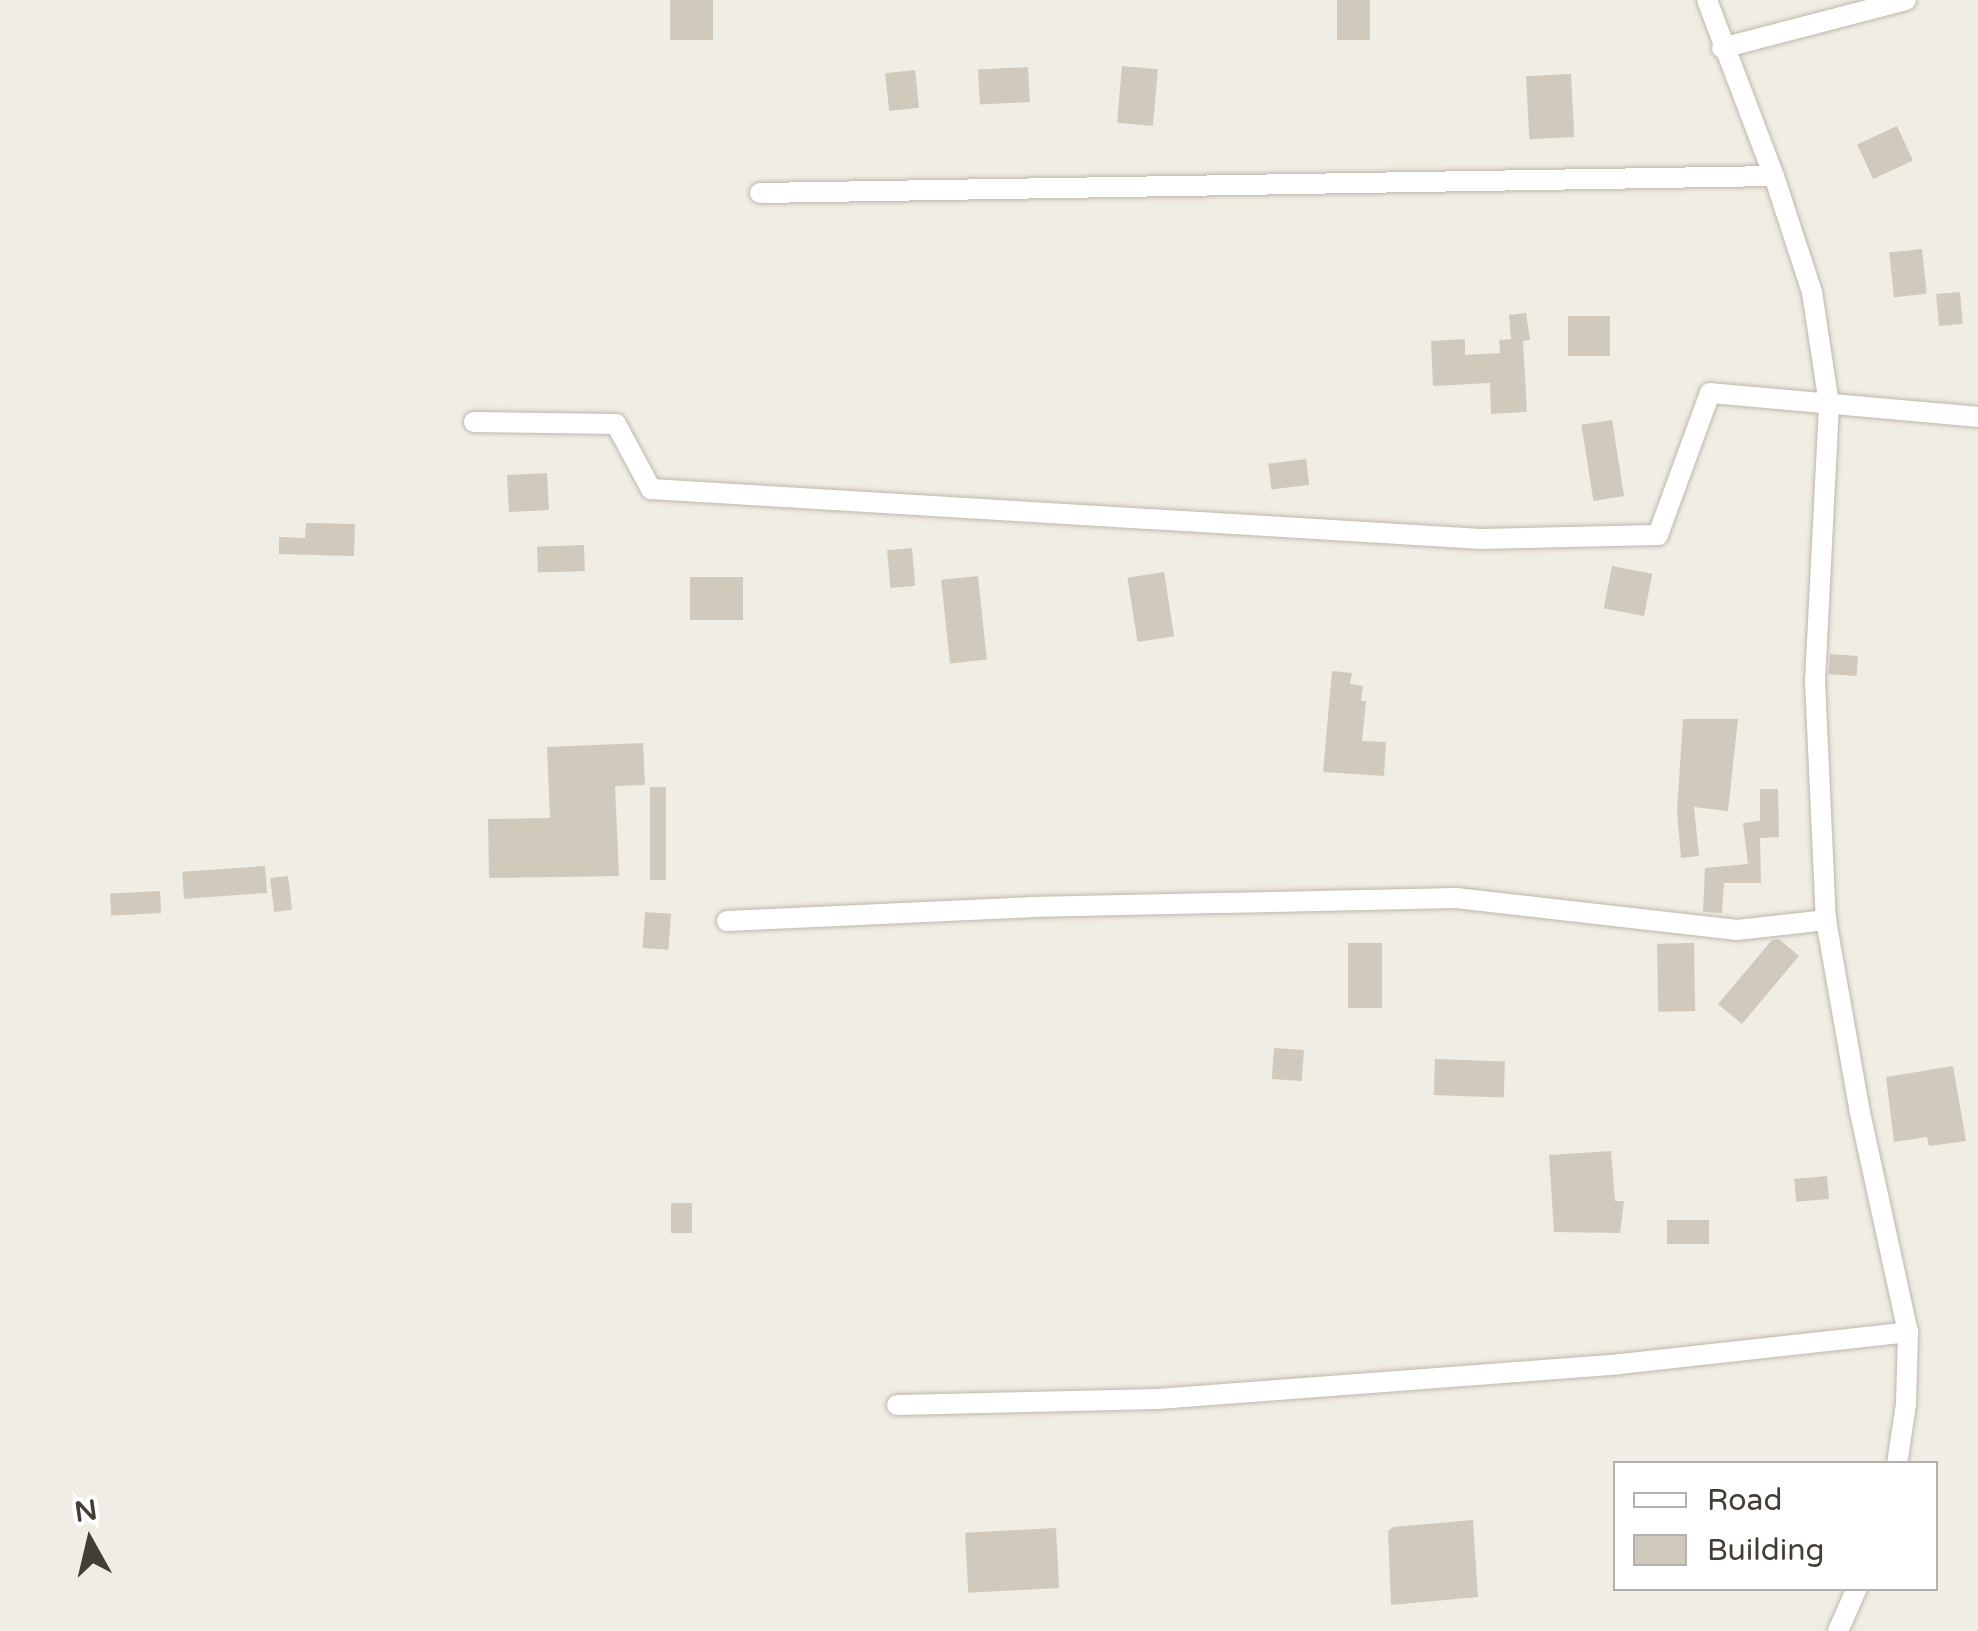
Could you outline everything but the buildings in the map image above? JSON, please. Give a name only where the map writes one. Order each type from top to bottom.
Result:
[{"type":"street","points":[[1707,0],[1722,48],[1774,176],[1812,292],[1829,404],[1815,682],[1826,920],[1859,1108],[1908,1332],[1906,1404],[1897,1461]]},
{"type":"street","points":[[1722,48],[1906,0]]},
{"type":"street","points":[[760,193],[1774,176]]},
{"type":"street","points":[[474,422],[616,424],[650,490],[1481,539],[1658,535],[1710,394],[1978,417]]},
{"type":"street","points":[[727,921],[1030,907],[1456,898],[1737,930],[1826,920]]},
{"type":"street","points":[[897,1405],[1158,1399],[1620,1364],[1908,1332]]},
{"type":"street","points":[[1838,1631],[1856,1591]]}]
